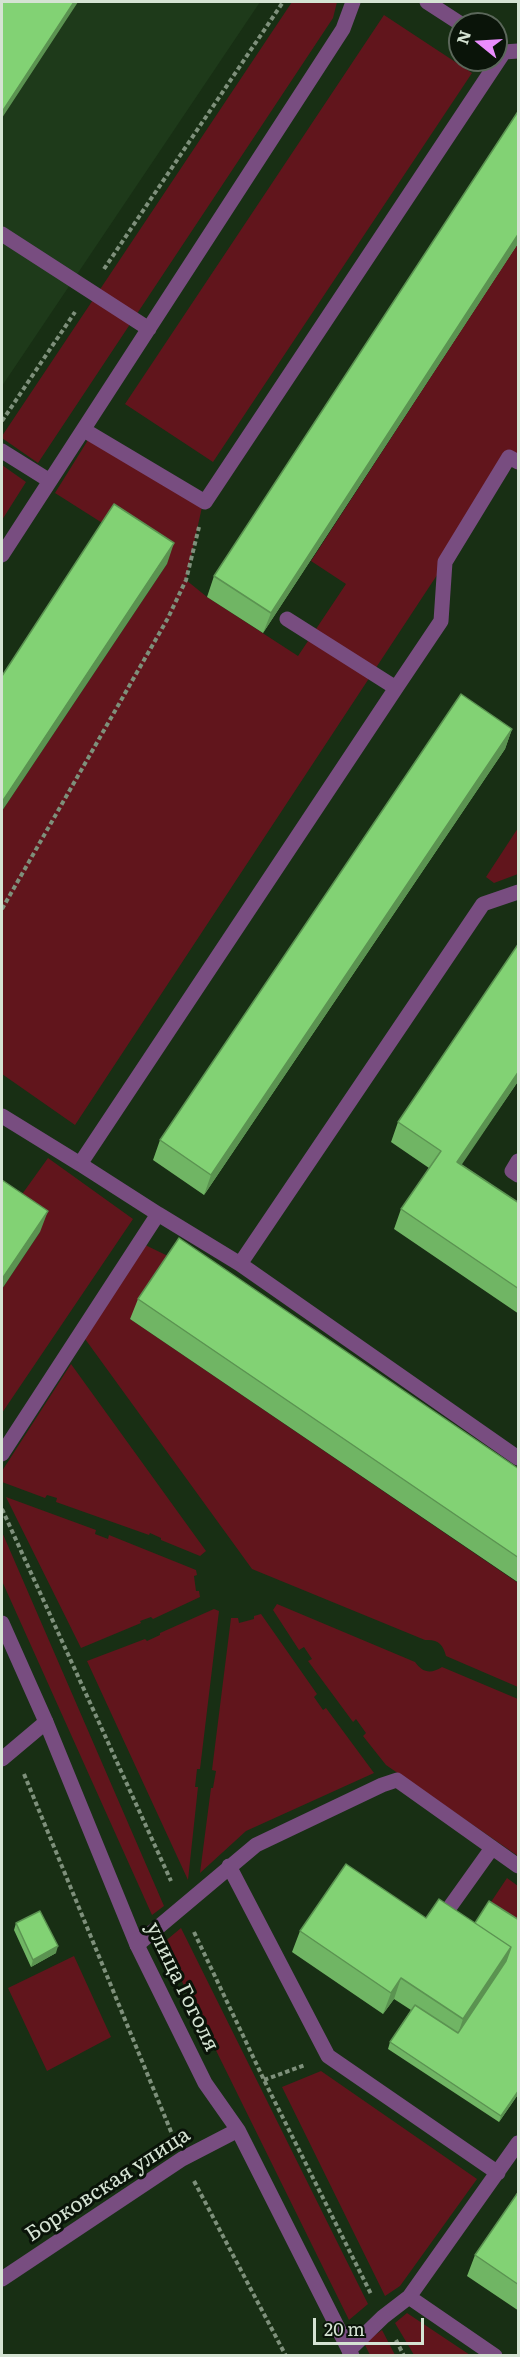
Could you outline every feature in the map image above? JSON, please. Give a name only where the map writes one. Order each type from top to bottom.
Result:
[{"type":"street","points":[[2,555],[343,29],[353,2]]},
{"type":"street","points":[[427,2],[448,16]]},
{"type":"street","points":[[84,430],[205,502],[491,72]]},
{"type":"street","points":[[2,234],[149,329]]},
{"type":"street","points":[[2,451],[50,482]]},
{"type":"street","points":[[80,1164],[441,621],[445,562],[509,457],[519,462]]},
{"type":"street","points":[[287,619],[396,688]]},
{"type":"street","points":[[240,1264],[483,904],[519,892]]},
{"type":"street","points":[[2,1116],[240,1264],[519,1458]]},
{"type":"street","points":[[519,1161],[512,1171],[519,1175]]},
{"type":"street","points":[[2,1454],[158,1214]]},
{"type":"street","name":"улица Гоголя","points":[[2,1623],[46,1722],[137,1945],[205,2083],[238,2130],[350,2353]]},
{"type":"street","points":[[8,1754],[46,1722]]},
{"type":"street","points":[[137,1945],[256,1845],[397,1780],[519,1866]]},
{"type":"street","points":[[447,1911],[492,1848]]},
{"type":"street","points":[[229,1866],[328,2056],[498,2173]]},
{"type":"street","name":"Борковская улица","points":[[2,2279],[182,2159],[238,2130]]},
{"type":"street","points":[[350,2353],[383,2317],[409,2297],[519,2143]]},
{"type":"street","points":[[409,2297],[495,2355]]},
{"type":"path","points":[[2,421],[283,2]]},
{"type":"path","points":[[2,909],[168,618],[186,580],[205,502]]},
{"type":"path","points":[[2,1509],[264,2080],[404,2355]]},
{"type":"path","points":[[8,1754],[182,2159],[286,2355]]},
{"type":"path","points":[[264,2080],[328,2056]]},
{"type":"shaded area","points":[[2,2],[260,2],[2,386]]},
{"type":"shaded area","points":[[292,2],[337,2],[333,18],[38,463],[2,436]]},
{"type":"shaded area","points":[[384,15],[448,57],[448,72],[472,73],[213,462],[125,404]]},
{"type":"shaded area","points":[[518,243],[518,452],[75,1125],[2,1074],[2,811],[167,564],[55,493],[88,440],[202,507],[186,580],[207,597],[298,656],[346,584],[311,561]]},
{"type":"shaded area","points":[[2,465],[26,482],[2,520]]},
{"type":"shaded area","points":[[518,828],[518,874],[494,883],[486,877]]},
{"type":"shaded area","points":[[48,1158],[133,1219],[2,1413],[2,1289],[40,1232],[10,1211]]},
{"type":"shaded area","points":[[139,1242],[172,1258],[130,1319],[518,1583],[518,1687],[446,1656],[437,1641],[425,1640],[252,1569],[80,1332]]},
{"type":"shaded area","points":[[71,1364],[206,1551],[200,1556],[150,1533],[149,1535],[56,1502],[57,1498],[47,1495],[45,1498],[2,1482],[2,1471]]},
{"type":"shaded area","points":[[6,1497],[96,1530],[95,1534],[108,1539],[109,1535],[196,1570],[197,1575],[194,1576],[196,1591],[199,1591],[200,1597],[81,1648]]},
{"type":"shaded area","points":[[2,1532],[164,1906],[152,1915],[2,1581]]},
{"type":"shaded area","points":[[277,1604],[415,1662],[424,1670],[434,1671],[442,1667],[518,1699],[518,1856],[386,1765],[363,1736],[366,1733],[356,1719],[353,1722],[308,1661],[312,1659],[304,1647],[299,1650],[273,1610]]},
{"type":"shaded area","points":[[214,1609],[219,1611],[200,1769],[197,1769],[195,1787],[198,1787],[188,1880],[87,1661],[145,1639],[147,1641]]},
{"type":"shaded area","points":[[261,1614],[317,1694],[314,1697],[323,1710],[326,1708],[374,1773],[246,1831],[200,1873],[211,1788],[213,1788],[216,1771],[212,1770],[231,1618],[238,1618],[239,1623],[254,1619],[254,1616]]},
{"type":"shaded area","points":[[507,1878],[518,1886],[518,1929],[487,1908]]},
{"type":"shaded area","points":[[181,1928],[368,2304],[349,2320],[163,1943]]},
{"type":"shaded area","points":[[74,1956],[111,2037],[47,2071],[8,1988]]},
{"type":"shaded area","points":[[321,2071],[477,2179],[400,2286],[385,2296],[282,2087]]},
{"type":"shaded area","points":[[407,2313],[470,2355],[414,2355],[395,2323]]},
{"type":"shaded area","points":[[382,2330],[395,2355],[370,2355],[364,2343]]},
{"type":"building","points":[[2,2],[74,2],[2,112]]},
{"type":"building","points":[[519,110],[519,233],[271,613],[214,576]]},
{"type":"building","points":[[114,504],[174,543],[2,802],[2,676]]},
{"type":"building","points":[[461,694],[512,729],[211,1175],[160,1140]]},
{"type":"building","points":[[519,943],[519,1071],[457,1162],[519,1203],[519,1289],[401,1209],[441,1151],[398,1122]]},
{"type":"building","points":[[2,1180],[48,1211],[2,1279]]},
{"type":"building","points":[[179,1238],[519,1469],[519,1558],[138,1299]]},
{"type":"building","points":[[346,1864],[426,1918],[439,1899],[511,1947],[463,2019],[401,1978],[391,1993],[300,1931]]},
{"type":"building","points":[[489,1901],[519,1920],[519,2090],[501,2116],[390,2042],[415,2005],[458,2033],[506,1961],[511,1947],[475,1923]]},
{"type":"building","points":[[40,1911],[58,1946],[33,1960],[16,1923]]},
{"type":"building","points":[[519,2191],[519,2285],[475,2255]]}]
